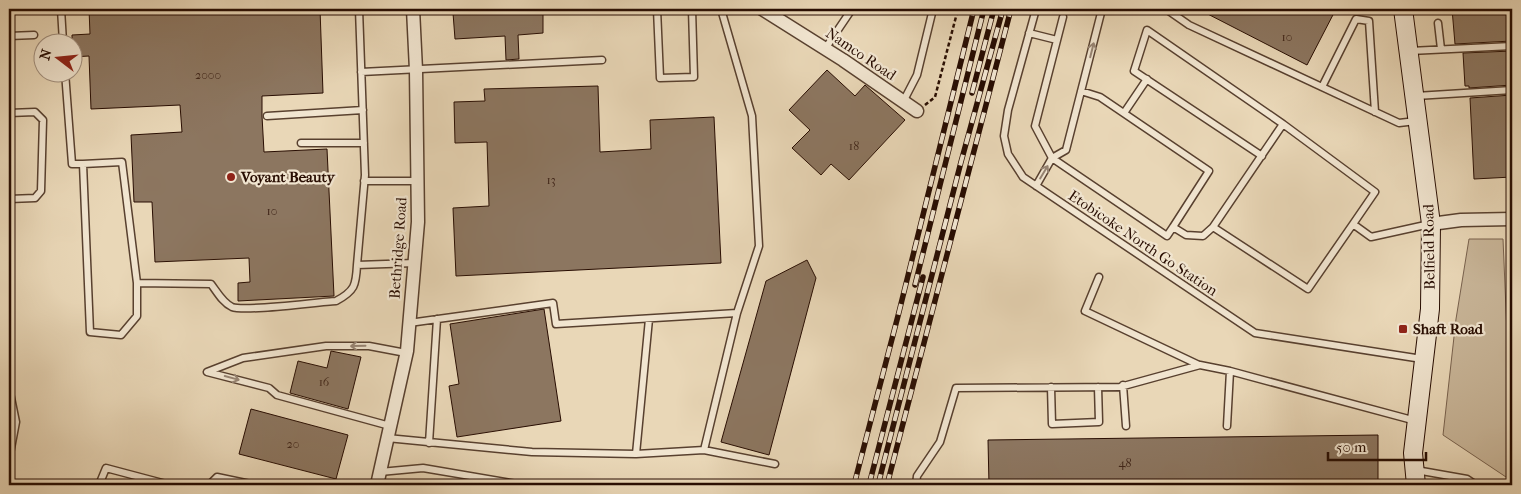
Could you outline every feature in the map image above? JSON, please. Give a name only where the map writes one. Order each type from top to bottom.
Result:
[{"type":"main road","name":"Belfield Road","points":[[1403,9],[1432,224],[1430,309],[1413,453],[1415,478]]},
{"type":"street","name":"Bethridge Road","points":[[377,485],[406,353],[415,263],[418,181],[413,9]]},
{"type":"street","name":"Namco Road","points":[[762,9],[826,49],[917,112]]},
{"type":"street","points":[[1432,224],[1461,220],[1512,218]]},
{"type":"lane","points":[[61,9],[62,32]]},
{"type":"lane","points":[[137,283],[211,284],[226,303],[234,308],[336,300],[347,295],[356,284],[364,181],[359,9]]},
{"type":"lane","points":[[657,9],[660,78],[694,77],[692,9]]},
{"type":"lane","points":[[704,450],[737,314],[759,246],[752,116],[721,9]]},
{"type":"lane","points":[[826,49],[852,9]]},
{"type":"lane","points":[[903,102],[917,75],[933,9]]},
{"type":"lane","name":"Etobicoke North Go Station","points":[[1036,9],[1008,110],[1004,136],[1008,154],[1023,177],[1255,333],[1424,359]]},
{"type":"lane","points":[[1036,186],[1052,158],[1066,150],[1102,9]]},
{"type":"lane","points":[[1166,9],[1189,25],[1399,123],[1418,121]]},
{"type":"lane","points":[[1063,17],[1035,126],[1052,158],[1167,236],[1209,171],[1100,97],[1082,91]]},
{"type":"lane","points":[[1322,87],[1356,19],[1369,20],[1375,112]]},
{"type":"lane","points":[[1438,23],[1441,49]]},
{"type":"lane","points":[[1214,227],[1308,290],[1375,192],[1283,124],[1147,30],[1134,71],[1262,156]]},
{"type":"lane","points":[[1029,33],[1057,40]]},
{"type":"lane","points":[[9,36],[32,35]]},
{"type":"lane","points":[[1409,51],[1512,46]]},
{"type":"lane","points":[[361,72],[602,60]]},
{"type":"lane","points":[[1124,113],[1147,80]]},
{"type":"lane","points":[[65,82],[72,164],[122,162],[137,283],[137,316],[121,335],[90,332],[83,164]]},
{"type":"lane","points":[[1415,96],[1512,90]]},
{"type":"lane","points":[[267,116],[363,110]]},
{"type":"lane","points":[[9,114],[35,112],[42,120],[41,191],[35,198],[9,199]]},
{"type":"lane","points":[[1173,227],[1186,236],[1203,236],[1214,227],[1283,124]]},
{"type":"lane","points":[[301,143],[364,143]]},
{"type":"lane","points":[[364,181],[418,181]]},
{"type":"lane","points":[[1353,224],[1371,236],[1432,224]]},
{"type":"lane","points":[[357,265],[415,263]]},
{"type":"lane","points":[[1099,276],[1085,311],[1200,365],[1417,421]]},
{"type":"lane","points":[[409,322],[554,303],[556,324],[737,314]]},
{"type":"lane","points":[[636,454],[649,318]]},
{"type":"lane","points":[[428,443],[437,319]]},
{"type":"lane","points":[[406,353],[369,346],[326,346],[243,358],[207,372],[268,388],[277,395],[428,443],[532,452],[636,454],[704,450],[775,464]]},
{"type":"lane","points":[[916,485],[917,476],[940,442],[956,388],[1123,386],[1200,365]]},
{"type":"lane","points":[[1227,426],[1230,372]]},
{"type":"lane","points":[[1123,386],[1126,426]]},
{"type":"lane","points":[[1051,387],[1052,424],[1099,422],[1098,387]]},
{"type":"lane","points":[[9,388],[16,422],[9,458]]},
{"type":"lane","points":[[99,485],[106,468],[158,484],[170,485]]},
{"type":"lane","points":[[380,472],[423,468],[523,485]]},
{"type":"lane","points":[[209,485],[217,476],[256,485]]},
{"type":"lane","points":[[1415,478],[1467,479],[1476,485]]},
{"type":"path","points":[[917,112],[935,97],[958,9]]},
{"type":"shaded area","points":[[1469,239],[1503,239],[1509,380],[1512,381],[1512,481],[1443,435],[1456,319]]},
{"type":"building","name":"Voyant Beauty","points":[[89,9],[320,9],[323,93],[262,96],[262,116],[264,152],[327,149],[334,296],[238,301],[238,283],[250,282],[249,258],[155,262],[152,202],[134,202],[131,135],[182,132],[180,105],[91,109],[89,56],[82,56],[82,34],[90,34]]},
{"type":"building","points":[[522,9],[522,13],[543,13],[543,33],[518,35],[519,59],[506,60],[505,36],[455,39],[453,13]]},
{"type":"building","points":[[1198,9],[1336,9],[1307,65]]},
{"type":"building","points":[[1452,9],[1512,9],[1512,41],[1455,44]]},
{"type":"building","points":[[1512,51],[1512,85],[1469,88],[1469,86],[1465,86],[1463,53]]},
{"type":"building","points":[[827,70],[855,96],[865,85],[905,120],[849,180],[831,164],[821,175],[792,148],[810,130],[789,110]]},
{"type":"building","points":[[598,86],[600,152],[651,149],[650,120],[714,117],[721,263],[456,276],[453,208],[489,206],[487,142],[455,143],[454,102],[485,101],[484,89]]},
{"type":"building","points":[[1512,95],[1512,177],[1474,179],[1470,98]]},
{"type":"building","points":[[807,260],[816,278],[769,455],[721,442],[766,281]]},
{"type":"building","points":[[544,309],[561,421],[457,437],[449,386],[459,384],[450,324]]},
{"type":"building","points":[[331,351],[361,357],[348,409],[290,393],[298,361],[327,368]]},
{"type":"building","points":[[251,409],[348,435],[336,479],[239,454]]},
{"type":"building","points":[[1378,435],[1378,485],[989,485],[988,440]]},
{"type":"railway","points":[[854,485],[974,9]]},
{"type":"railway","points":[[915,285],[984,9]]},
{"type":"railway","points":[[972,93],[994,9]]},
{"type":"railway","points":[[878,485],[961,162],[1003,9]]},
{"type":"railway","points":[[887,485],[1011,9]]},
{"type":"railway","points":[[869,485],[923,277]]},
{"type":"place","name":"Voyant Beauty","points":[[231,177]]},
{"type":"place","name":"Shaft Road","points":[[1403,329]]}]
